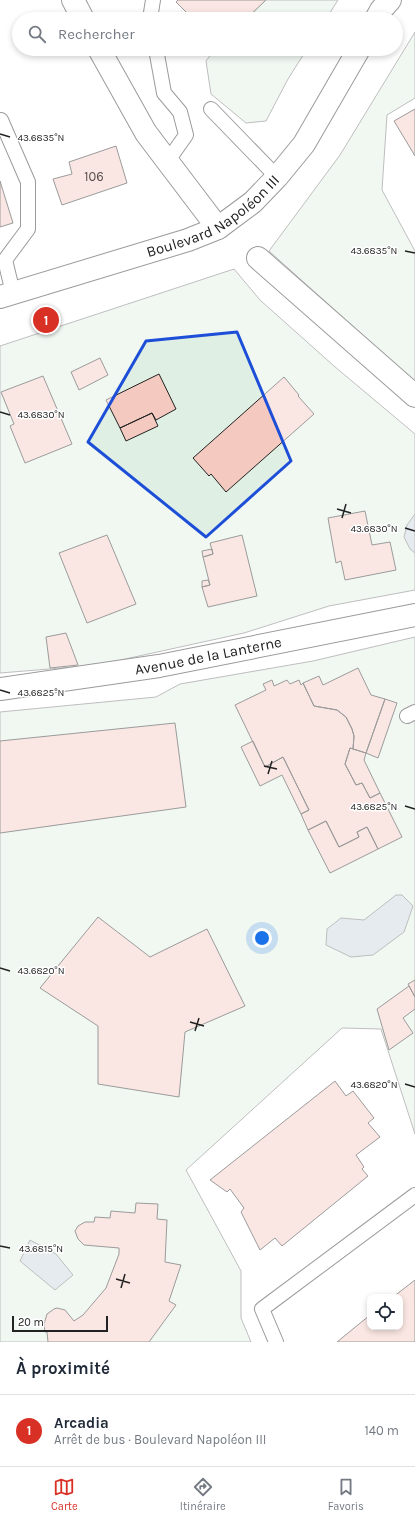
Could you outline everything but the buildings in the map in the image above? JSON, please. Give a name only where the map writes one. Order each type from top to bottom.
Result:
[{"type":"street","points":[[73,0],[79,12]]},
{"type":"street","points":[[380,12],[390,0]]},
{"type":"street","points":[[103,56],[146,133],[218,228]]},
{"type":"street","name":"Boulevard Napoléon III","points":[[7,295],[188,240],[218,228],[253,202],[277,177],[304,144],[355,56]]},
{"type":"street","points":[[258,258],[415,396]]},
{"type":"street","name":"Avenue de la Lanterne","points":[[0,688],[159,666],[415,615]]},
{"type":"lane","points":[[151,12],[153,0]]},
{"type":"lane","points":[[157,56],[164,92],[180,112],[186,135],[168,162]]},
{"type":"lane","points":[[211,109],[277,177]]},
{"type":"lane","points":[[1,120],[28,182],[28,229],[5,260],[7,295]]},
{"type":"lane","points":[[276,1342],[262,1309],[415,1195]]},
{"type":"highlighted area","points":[[237,332],[291,461],[206,537],[88,442],[146,341]]},
{"type":"green space","points":[[266,0],[338,0],[330,12],[253,12]]},
{"type":"green space","points":[[415,32],[415,98],[387,115],[382,190],[415,251],[415,382],[269,251],[340,155],[400,56],[403,56],[403,52]]},
{"type":"green space","points":[[210,56],[303,56],[288,79],[266,121],[246,123],[211,94],[206,61]]},
{"type":"green space","points":[[234,269],[260,300],[334,366],[415,434],[415,590],[329,606],[244,633],[98,665],[0,673],[0,346]]},
{"type":"green space","points":[[415,637],[415,1134],[381,1029],[342,1028],[186,1170],[241,1271],[241,1318],[251,1342],[0,1342],[0,712],[156,697],[180,684],[313,661]]},
{"type":"shaded area","points":[[415,514],[415,553],[410,549],[404,537],[407,525]]},
{"type":"shaded area","points":[[396,895],[402,895],[413,906],[404,932],[373,955],[351,957],[326,945],[327,929],[341,918],[364,920]]},
{"type":"shaded area","points":[[30,1240],[56,1254],[73,1275],[55,1290],[20,1261]]},
{"type":"place","name":"Arcadia","points":[[46,320]]}]
